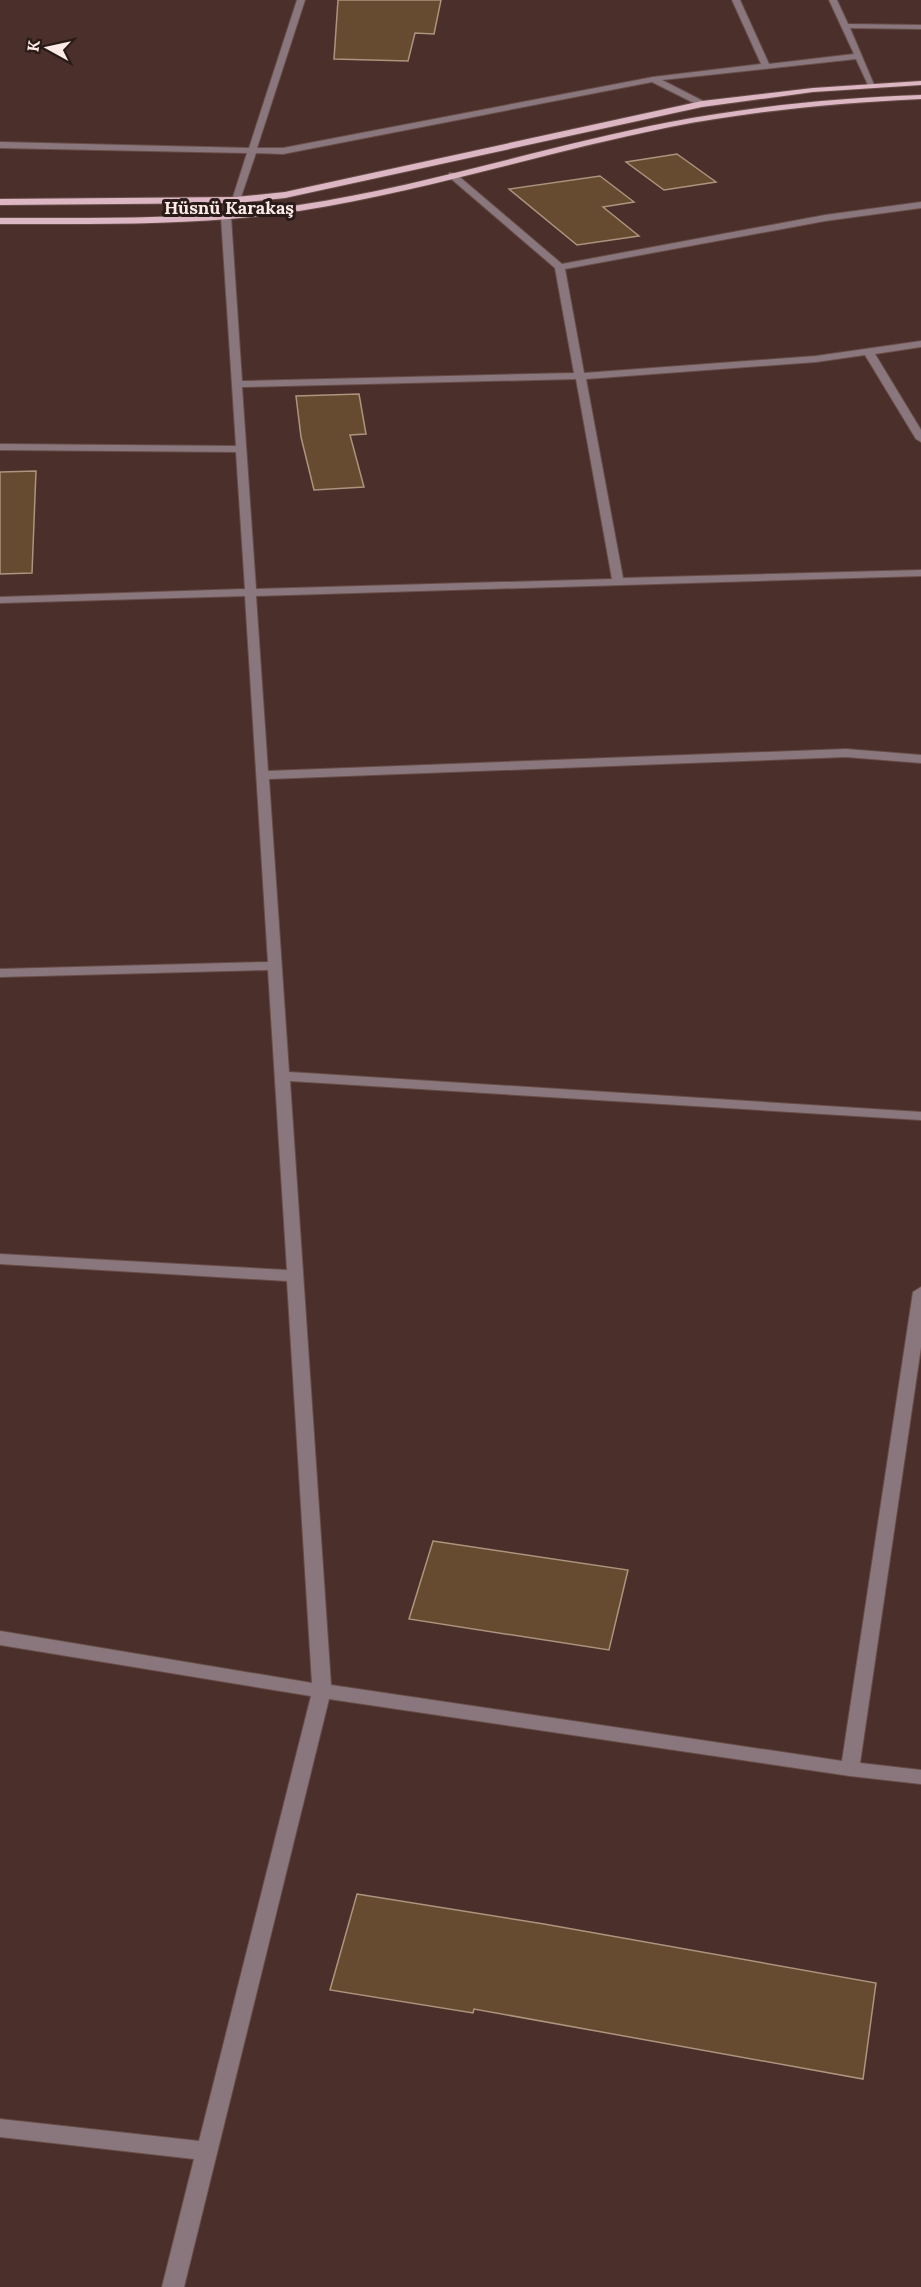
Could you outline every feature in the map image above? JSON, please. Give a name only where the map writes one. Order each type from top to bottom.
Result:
[{"type":"main road","points":[[0,202],[236,200],[285,195],[702,104],[872,85],[921,83]]},
{"type":"main road","points":[[0,222],[225,217],[300,208],[719,115],[771,107],[921,97]]},
{"type":"street","points":[[236,200],[301,0]]},
{"type":"street","points":[[736,0],[766,66]]},
{"type":"street","points":[[833,0],[872,85]]},
{"type":"street","points":[[844,26],[921,27]]},
{"type":"street","points":[[0,145],[284,151],[653,79],[859,57]]},
{"type":"street","points":[[653,79],[702,104]]},
{"type":"street","points":[[453,175],[560,267],[618,582]]},
{"type":"street","points":[[560,267],[825,218],[921,205]]},
{"type":"street","points":[[173,2287],[321,1691],[225,217]]},
{"type":"street","points":[[236,384],[580,376],[816,359],[921,344]]},
{"type":"street","points":[[868,351],[920,435]]},
{"type":"street","points":[[0,447],[241,449]]},
{"type":"street","points":[[0,600],[921,573]]},
{"type":"street","points":[[262,775],[846,753],[921,759]]},
{"type":"street","points":[[0,973],[274,966]]},
{"type":"street","points":[[282,1076],[921,1116]]},
{"type":"street","points":[[0,1259],[295,1276]]},
{"type":"street","points":[[850,1769],[921,1292]]},
{"type":"street","points":[[0,1638],[321,1691],[850,1769],[921,1777]]},
{"type":"street","points":[[0,2128],[207,2151]]},
{"type":"building","points":[[338,0],[441,0],[434,34],[415,33],[408,61],[334,59]]},
{"type":"building","points":[[677,154],[716,182],[664,190],[626,162]]},
{"type":"building","points":[[600,176],[634,202],[603,207],[639,236],[577,245],[509,189]]},
{"type":"building","points":[[359,394],[366,434],[350,435],[364,487],[314,490],[301,437],[296,396]]},
{"type":"building","points":[[36,471],[32,573],[0,574],[0,472]]},
{"type":"building","points":[[433,1541],[628,1570],[609,1650],[409,1619]]},
{"type":"building","points":[[357,1894],[544,1924],[876,1983],[863,2079],[474,2009],[473,2013],[330,1990]]},
{"type":"district","name":"Hüsnü Karakaş","points":[[229,207]]}]
